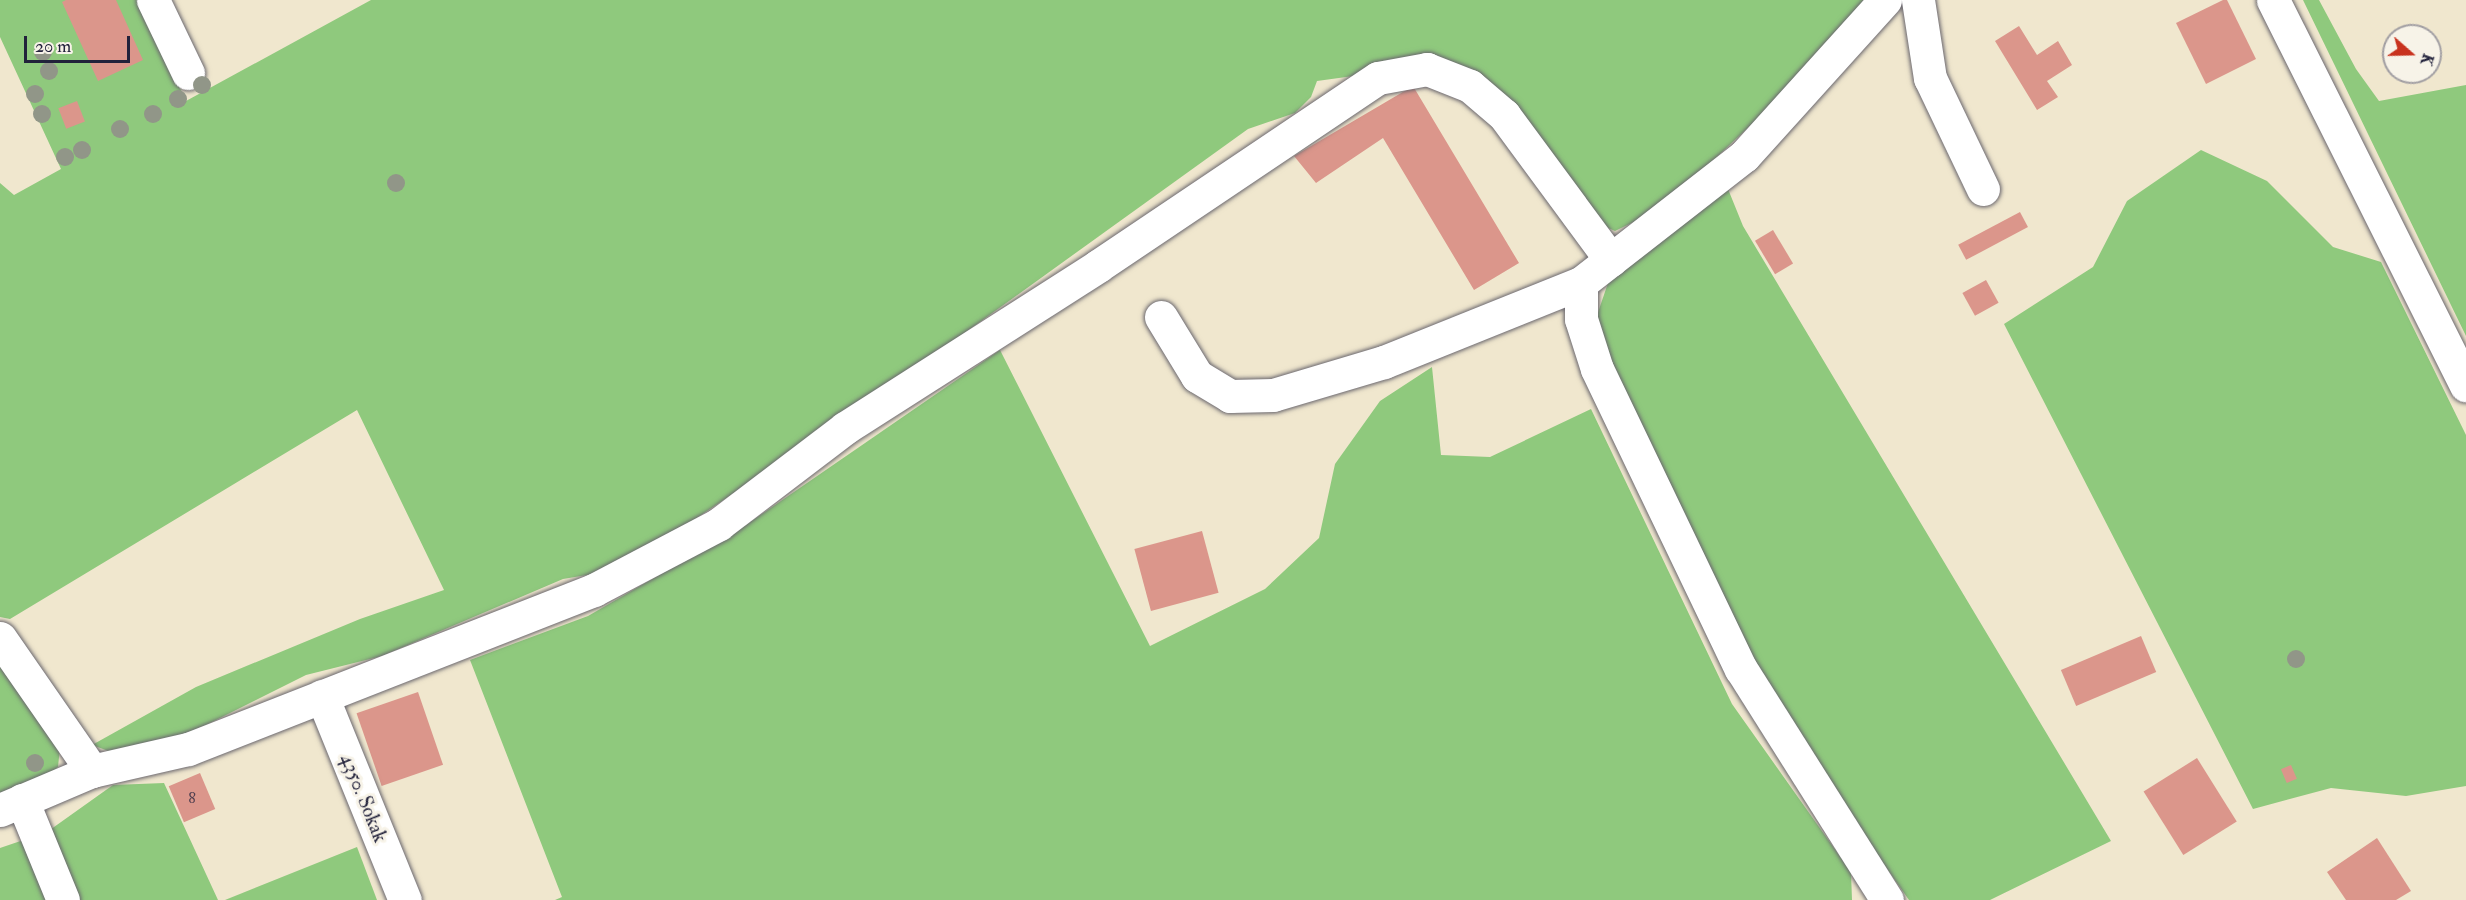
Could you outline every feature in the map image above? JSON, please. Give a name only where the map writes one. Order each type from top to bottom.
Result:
[{"type":"street","points":[[153,0],[188,73]]},
{"type":"street","points":[[1161,317],[1197,376],[1230,396],[1273,395],[1384,362],[1581,284],[1744,156],[1885,0]]},
{"type":"street","points":[[1918,0],[1930,78],[1983,189]]},
{"type":"street","points":[[2273,0],[2466,385]]},
{"type":"street","points":[[63,900],[11,805],[92,771],[189,749],[594,590],[719,524],[845,428],[1098,266],[1378,78],[1427,69],[1470,86],[1504,115],[1611,260]]},
{"type":"street","points":[[1581,284],[1581,319],[1597,369],[1741,669],[1887,900]]},
{"type":"street","points":[[0,639],[92,771]]},
{"type":"street","name":"4350. Sokak","points":[[322,696],[405,900]]},
{"type":"green space","points":[[0,0],[139,0],[186,101],[371,0],[1867,0],[1770,107],[1689,183],[1644,217],[1615,231],[1590,220],[1448,63],[1317,81],[1311,97],[1295,113],[1248,129],[863,406],[658,544],[599,573],[563,579],[382,656],[306,675],[170,743],[114,753],[92,745],[196,687],[360,619],[444,590],[357,410],[10,619],[0,617],[0,183],[14,195],[61,169],[0,37]]},
{"type":"green space","points":[[2303,0],[2319,0],[2356,69],[2379,101],[2466,85],[2466,336]]},
{"type":"green space","points":[[2201,150],[2267,181],[2333,247],[2381,262],[2466,435],[2466,786],[2406,796],[2331,788],[2253,809],[2004,324],[2093,267],[2127,201]]},
{"type":"green space","points":[[1728,189],[1743,226],[2111,841],[1990,900],[1909,900],[1775,709],[1592,330],[1608,283]]},
{"type":"green space","points":[[1000,350],[1150,646],[1265,589],[1319,538],[1335,464],[1380,401],[1432,367],[1441,455],[1490,457],[1591,409],[1732,704],[1851,872],[1852,900],[555,900],[562,897],[470,660],[588,616],[746,525]]},
{"type":"green space","points":[[0,655],[61,738],[58,767],[45,777],[0,796]]},
{"type":"green space","points":[[164,783],[218,900],[0,900],[0,848],[47,832],[113,785]]},
{"type":"green space","points":[[357,847],[377,900],[225,900]]},
{"type":"building","points":[[66,0],[116,0],[143,60],[98,81],[62,2]]},
{"type":"building","points":[[2227,0],[2256,59],[2206,84],[2176,23]]},
{"type":"building","points":[[2019,26],[2037,55],[2058,41],[2072,65],[2047,81],[2058,97],[2037,110],[1995,41]]},
{"type":"building","points":[[1413,86],[1519,263],[1474,290],[1383,138],[1316,183],[1294,156]]},
{"type":"building","points":[[77,101],[85,122],[66,129],[58,108]]},
{"type":"building","points":[[2020,212],[2028,227],[1966,260],[1958,245]]},
{"type":"building","points":[[1773,230],[1793,263],[1775,274],[1755,241]]},
{"type":"building","points":[[1986,280],[1999,303],[1975,316],[1962,293]]},
{"type":"building","points":[[1202,531],[1219,593],[1151,611],[1134,549]]},
{"type":"building","points":[[2141,636],[2156,672],[2076,706],[2061,670]]},
{"type":"building","points":[[418,692],[443,765],[382,786],[357,713]]},
{"type":"building","points":[[2197,758],[2237,822],[2183,855],[2144,791]]},
{"type":"building","points":[[2291,765],[2297,779],[2287,783],[2281,769]]},
{"type":"building","points":[[200,773],[215,809],[184,822],[169,786]]},
{"type":"building","points":[[2377,838],[2411,891],[2396,900],[2346,900],[2327,872]]}]
